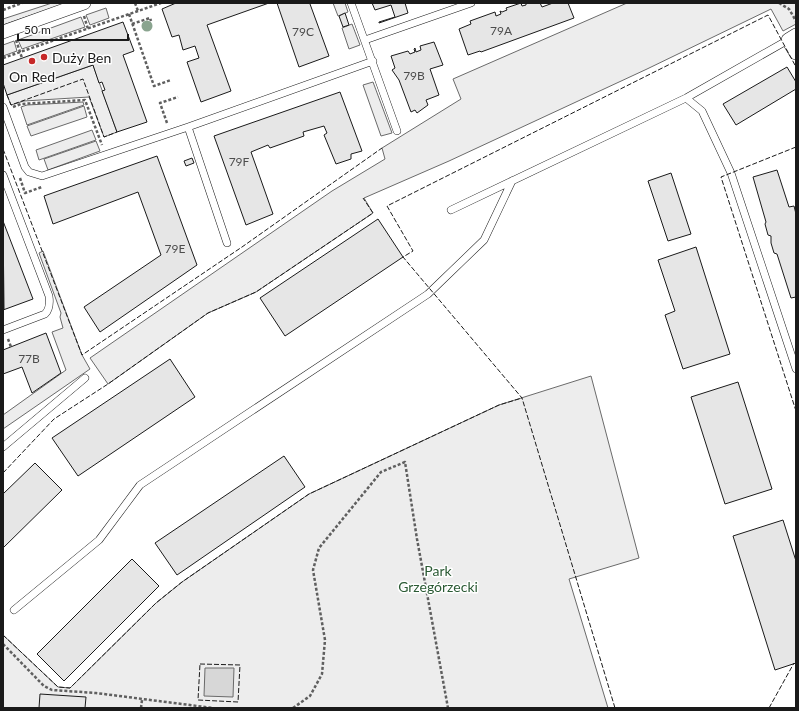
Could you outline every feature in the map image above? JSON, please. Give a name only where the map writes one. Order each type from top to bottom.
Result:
[{"type":"street","points":[[3,32],[84,8]]},
{"type":"street","points":[[792,37],[796,53]]},
{"type":"lane","points":[[351,3],[397,131]]},
{"type":"lane","points":[[365,40],[471,3]]},
{"type":"lane","points":[[451,210],[686,98],[792,37]]},
{"type":"lane","points":[[4,109],[25,167],[29,172],[42,176],[171,133],[372,61]]},
{"type":"lane","points":[[686,98],[702,111],[731,173],[796,369]]},
{"type":"lane","points":[[188,127],[227,243]]},
{"type":"lane","points":[[3,175],[5,184],[49,296],[50,302],[49,310],[45,314],[3,330]]},
{"type":"lane","points":[[14,610],[99,540],[140,485],[428,294],[484,240],[512,181]]},
{"type":"lane","points":[[3,447],[85,378]]},
{"type":"path","points":[[3,10],[22,3]]},
{"type":"path","points":[[135,3],[138,11]]},
{"type":"path","points":[[3,58],[161,3]]},
{"type":"path","points":[[779,3],[789,9],[796,21]]},
{"type":"path","points":[[84,8],[88,28]]},
{"type":"path","points":[[129,14],[154,86],[172,80]]},
{"type":"path","points":[[132,24],[150,18],[151,21]]},
{"type":"path","points":[[15,38],[22,58]]},
{"type":"path","points":[[171,133],[160,104],[178,97]]},
{"type":"path","points":[[4,109],[21,104],[85,100],[103,148]]},
{"type":"path","points":[[161,127],[168,124]]},
{"type":"path","points":[[293,708],[310,696],[322,674],[325,640],[313,570],[319,548],[381,472],[406,462],[417,540],[448,708]]},
{"type":"path","points":[[3,644],[44,686],[52,690],[96,693],[213,708]]},
{"type":"path","points":[[141,708],[142,700]]},
{"type":"shaded area","points":[[52,3],[67,3],[3,25],[3,19]]},
{"type":"shaded area","points":[[333,3],[345,3],[348,12],[338,16]]},
{"type":"shaded area","points":[[627,3],[796,3],[796,24],[783,31],[771,9],[647,69],[449,161],[364,198],[373,213],[256,292],[208,313],[108,384],[90,358],[332,191],[385,159],[382,148],[461,99],[453,79]]},
{"type":"shaded area","points":[[106,8],[109,18],[90,25],[86,15]]},
{"type":"shaded area","points":[[81,17],[85,27],[22,49],[18,40]]},
{"type":"shaded area","points":[[352,24],[360,45],[349,49],[342,28]]},
{"type":"shaded area","points":[[14,41],[17,51],[3,56],[3,45]]},
{"type":"shaded area","points":[[93,65],[117,132],[104,137],[89,97],[24,101],[11,105],[7,95]]},
{"type":"shaded area","points":[[373,82],[392,133],[381,136],[363,85]]},
{"type":"shaded area","points":[[83,102],[84,105],[27,125],[21,107],[27,105]]},
{"type":"shaded area","points":[[84,106],[87,117],[31,136],[27,126]]},
{"type":"shaded area","points":[[92,130],[96,140],[39,160],[36,150]]},
{"type":"shaded area","points":[[96,141],[100,151],[48,170],[44,159]]},
{"type":"shaded area","points":[[43,251],[82,355],[90,369],[3,429],[3,415],[66,370],[52,332],[63,328],[60,317],[61,313],[39,253]]},
{"type":"shaded area","name":"Park Grzegórzecki","points":[[591,376],[639,558],[569,579],[608,708],[3,708],[3,635],[58,687],[70,688],[156,603],[182,582],[309,494],[499,405]]},
{"type":"shaded area","points":[[205,668],[234,668],[233,697],[204,696]]},
{"type":"building","points":[[176,3],[269,3],[207,25],[231,91],[201,102],[187,62],[199,58],[195,46],[183,50],[179,35],[172,37],[162,9]]},
{"type":"building","points":[[277,3],[310,4],[329,56],[299,67]]},
{"type":"building","points":[[372,3],[405,3],[408,13],[379,23],[395,17],[391,5],[375,10]]},
{"type":"building","points":[[521,3],[522,6],[526,5],[526,3],[540,3],[542,7],[553,3],[568,3],[574,18],[481,52],[468,55],[459,29],[471,24],[470,21],[495,12],[496,16],[501,14],[500,11],[502,12],[507,10],[506,8]]},
{"type":"building","points":[[345,13],[349,25],[343,27],[339,16]]},
{"type":"building","points":[[123,22],[134,51],[123,55],[147,122],[117,132],[102,91],[105,90],[102,82],[99,83],[93,65],[7,95],[3,83],[3,65]]},
{"type":"building","points":[[434,42],[443,65],[430,69],[439,95],[426,100],[428,105],[417,113],[415,110],[411,112],[399,80],[392,70],[395,68],[391,56],[408,51],[410,54],[415,52],[415,48],[416,52],[421,50],[420,46]]},
{"type":"building","points":[[787,67],[796,82],[796,89],[736,125],[723,104]]},
{"type":"building","points":[[340,92],[362,151],[351,154],[351,159],[336,164],[324,135],[327,133],[324,126],[303,132],[304,136],[270,148],[268,145],[251,152],[273,214],[246,225],[214,136]]},
{"type":"building","points":[[157,156],[197,265],[100,332],[84,307],[161,255],[138,192],[53,224],[44,196]]},
{"type":"building","points":[[192,158],[194,163],[186,166],[184,161]]},
{"type":"building","points":[[777,170],[789,207],[794,206],[796,214],[796,297],[791,298],[777,254],[774,253],[771,243],[771,236],[768,235],[765,224],[766,222],[753,177]]},
{"type":"building","points":[[671,173],[691,234],[668,241],[648,181]]},
{"type":"building","points":[[378,219],[403,257],[285,336],[260,298]]},
{"type":"building","points":[[3,221],[33,299],[3,310],[4,309]]},
{"type":"building","points":[[696,247],[730,354],[683,369],[665,315],[675,311],[658,260]]},
{"type":"building","points":[[46,333],[61,373],[32,393],[22,367],[3,374],[3,350]]},
{"type":"building","points":[[170,359],[195,397],[78,476],[52,438]]},
{"type":"building","points":[[738,382],[772,489],[725,504],[691,397]]},
{"type":"building","points":[[284,456],[305,487],[177,575],[155,543]]},
{"type":"building","points":[[35,463],[62,490],[3,548],[3,494]]},
{"type":"building","points":[[783,520],[796,561],[796,663],[775,670],[733,536]]},
{"type":"building","points":[[132,559],[159,586],[64,681],[37,654]]},
{"type":"building","points":[[40,694],[86,697],[85,708],[39,708]]},
{"type":"fence","points":[[615,708],[522,398],[403,257],[413,251],[387,206],[768,15],[796,67]]},
{"type":"fence","points":[[7,95],[11,105],[83,79],[104,137],[117,132]]},
{"type":"fence","points":[[796,147],[721,177],[796,411]]},
{"type":"fence","points":[[3,149],[82,355],[242,247],[382,148]]},
{"type":"fence","points":[[3,473],[54,419],[108,384],[208,313],[256,292],[373,213],[363,198]]},
{"type":"fence","points":[[3,635],[58,687],[70,688],[156,603],[182,582],[309,494],[499,405],[522,398]]},
{"type":"fence","points":[[769,708],[794,663]]},
{"type":"fence","points":[[200,664],[240,665],[238,702],[198,700],[200,664]]},
{"type":"place","name":"Duży Ben","points":[[44,57]]},
{"type":"place","name":"On Red","points":[[32,61]]}]
